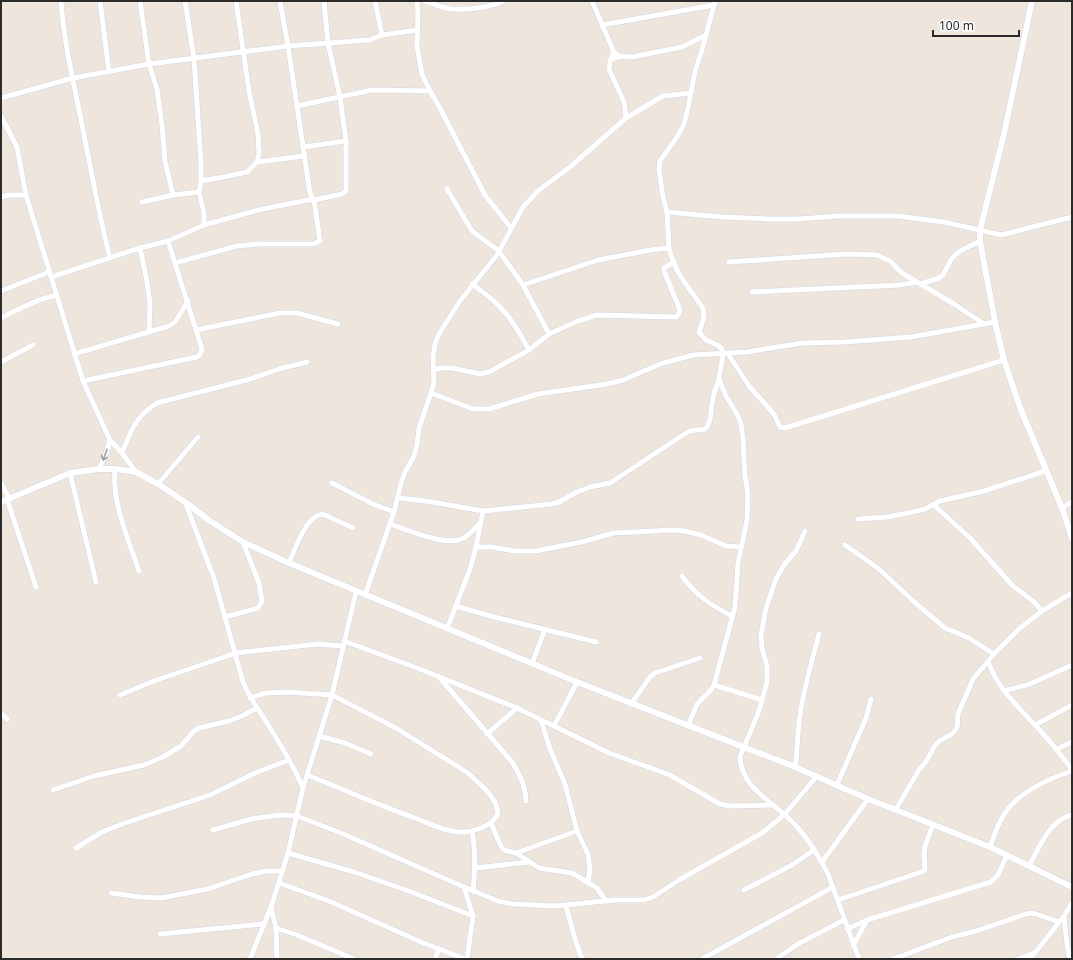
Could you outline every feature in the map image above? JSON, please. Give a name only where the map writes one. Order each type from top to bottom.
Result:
[{"type":"street","points":[[61,1],[68,60],[73,78],[100,217],[110,258]]},
{"type":"street","points":[[100,1],[109,72]]},
{"type":"street","points":[[140,1],[149,64],[156,89],[162,125],[165,161],[173,195]]},
{"type":"street","points":[[184,1],[194,59],[201,181],[199,192],[204,213],[204,224]]},
{"type":"street","points":[[201,181],[224,178],[247,172],[257,162],[259,153],[258,134],[249,92],[236,1]]},
{"type":"street","points":[[175,263],[238,246],[318,243],[320,240],[314,200],[310,193],[280,1]]},
{"type":"street","points":[[1,291],[140,248],[168,241],[204,224],[282,205],[342,194],[346,191],[346,142],[340,97],[328,43],[324,1]]},
{"type":"street","points":[[375,1],[382,35]]},
{"type":"street","points":[[417,1],[417,46],[422,74],[485,195],[511,228]]},
{"type":"street","points":[[424,1],[438,3],[450,9],[464,9],[491,5],[503,1]]},
{"type":"street","points":[[592,1],[614,52],[609,69],[624,102],[626,118]]},
{"type":"street","points":[[1032,1],[1004,134],[980,230],[980,241],[995,322],[1004,360],[1021,410],[1045,471],[1062,508],[1072,538]]},
{"type":"street","points":[[602,24],[714,3],[706,35],[694,71],[686,117],[681,130],[660,161],[658,170],[667,212],[669,248],[683,280],[703,308],[704,317],[699,332],[706,340],[719,346],[726,354],[749,386],[774,414],[780,427],[786,428],[1004,360]]},
{"type":"street","points":[[1,98],[73,78],[149,64],[288,46],[370,40],[382,35],[418,30]]},
{"type":"street","points":[[614,52],[622,56],[632,57],[682,48],[706,35]]},
{"type":"street","points":[[612,59],[622,56]]},
{"type":"street","points":[[297,106],[372,90],[430,91]]},
{"type":"street","points":[[365,595],[394,512],[405,472],[414,456],[419,428],[434,382],[433,370],[435,344],[439,334],[472,284],[499,251],[529,199],[570,167],[626,118],[663,96],[691,93]]},
{"type":"street","points":[[1,116],[17,147],[26,195],[83,381],[110,440],[136,472]]},
{"type":"street","points":[[303,147],[346,142]]},
{"type":"street","points":[[257,162],[304,156]]},
{"type":"street","points":[[447,189],[472,231],[499,251],[523,285],[549,334]]},
{"type":"street","points":[[142,202],[173,195],[199,192]]},
{"type":"street","points":[[1,197],[8,195],[26,195]]},
{"type":"street","points":[[667,212],[722,217],[799,220],[838,216],[897,216],[944,222],[1001,235],[1072,217]]},
{"type":"street","points":[[83,381],[197,357],[200,355],[202,349],[168,241]]},
{"type":"street","points":[[752,292],[918,283],[939,278],[943,275],[952,258],[960,251],[980,241]]},
{"type":"street","points":[[140,248],[150,303],[149,332]]},
{"type":"street","points":[[523,285],[598,260],[669,248]]},
{"type":"street","points":[[729,262],[846,254],[877,255],[890,261],[902,272],[918,283],[984,324]]},
{"type":"street","points":[[433,370],[452,368],[480,374],[489,372],[528,350],[549,334],[578,321],[597,315],[676,316],[679,314],[680,310],[664,271],[664,268],[674,262]]},
{"type":"street","points":[[472,284],[503,309],[528,350]]},
{"type":"street","points":[[1,318],[30,304],[57,295]]},
{"type":"street","points":[[74,354],[169,326],[174,322],[188,302]]},
{"type":"street","points":[[196,330],[280,313],[297,313],[338,324]]},
{"type":"street","points":[[431,393],[473,409],[489,409],[538,394],[607,384],[623,380],[660,364],[693,355],[756,351],[803,343],[844,342],[911,337],[995,322]]},
{"type":"street","points":[[1,362],[33,345]]},
{"type":"street","points":[[398,498],[426,501],[483,511],[552,504],[590,487],[610,483],[686,433],[705,429],[711,419],[713,397],[726,354]]},
{"type":"street","points":[[122,453],[137,419],[145,411],[157,403],[307,362]]},
{"type":"street","points":[[688,726],[697,704],[714,685],[734,607],[738,563],[748,510],[748,494],[744,469],[744,438],[738,416],[726,396],[719,379]]},
{"type":"street","points":[[158,484],[198,437]]},
{"type":"street","points":[[99,469],[106,454],[110,440]]},
{"type":"street","points":[[6,500],[70,474],[99,469],[115,469],[136,472],[158,484],[210,521],[243,542],[288,563],[532,664],[743,748],[795,767],[868,799],[990,847],[1072,887]]},
{"type":"street","points":[[115,469],[114,490],[122,521],[139,571]]},
{"type":"street","points":[[858,519],[888,517],[925,509],[940,501],[984,490],[1045,471]]},
{"type":"street","points":[[70,474],[96,582]]},
{"type":"street","points":[[1,483],[36,587]]},
{"type":"street","points":[[332,483],[373,504],[394,512]]},
{"type":"street","points":[[185,502],[214,578],[250,698],[270,726],[303,788]]},
{"type":"street","points":[[1062,508],[1072,502]]},
{"type":"street","points":[[934,505],[970,538],[1012,584],[1033,600],[1042,611]]},
{"type":"street","points":[[447,628],[470,569],[483,511]]},
{"type":"street","points":[[288,563],[306,526],[315,516],[320,514],[353,528]]},
{"type":"street","points":[[390,524],[440,540],[454,541],[464,538],[480,523]]},
{"type":"street","points":[[476,547],[492,547],[514,551],[535,551],[582,542],[614,533],[674,530],[701,535],[726,546],[741,548]]},
{"type":"street","points":[[805,530],[796,551],[784,565],[776,579],[766,608],[761,634],[767,682],[754,722],[740,756],[743,774],[750,784],[798,827],[822,862],[838,900],[853,946],[859,959]]},
{"type":"street","points":[[225,617],[258,608],[262,601],[259,583],[243,542]]},
{"type":"street","points":[[845,545],[880,569],[912,600],[945,628],[969,638],[994,654]]},
{"type":"street","points":[[682,576],[696,594],[732,616]]},
{"type":"street","points":[[250,959],[271,907],[283,871],[298,816],[303,788],[332,695],[356,592]]},
{"type":"street","points":[[896,809],[934,747],[939,741],[952,734],[957,728],[958,714],[970,683],[988,661],[1018,629],[1042,611],[1072,594]]},
{"type":"street","points":[[456,606],[596,642]]},
{"type":"street","points":[[532,664],[545,629]]},
{"type":"street","points":[[795,767],[802,700],[819,634]]},
{"type":"street","points":[[120,695],[154,680],[236,653],[318,644],[343,643],[438,676],[517,708],[609,753],[670,775],[720,804],[729,806],[772,805]]},
{"type":"street","points":[[631,704],[650,677],[655,673],[700,658]]},
{"type":"street","points":[[988,661],[992,672],[1004,691],[1057,749],[1072,771],[1047,781],[1022,795],[1014,802],[1004,814],[990,847]]},
{"type":"street","points":[[1004,691],[1030,684],[1072,665]]},
{"type":"street","points":[[438,676],[512,762],[520,774],[525,789],[526,801]]},
{"type":"street","points":[[554,726],[577,682]]},
{"type":"street","points":[[714,685],[762,700]]},
{"type":"street","points":[[250,698],[266,694],[287,692],[332,695],[396,728],[468,772],[488,792],[496,804],[498,814],[491,823],[472,831],[456,832],[347,792],[307,775]]},
{"type":"street","points":[[837,785],[866,718],[871,699]]},
{"type":"street","points":[[1035,725],[1072,705]]},
{"type":"street","points":[[53,790],[94,776],[149,763],[163,757],[181,746],[194,731],[199,728],[229,721],[257,708]]},
{"type":"street","points":[[487,734],[517,708]]},
{"type":"street","points":[[1,713],[8,719]]},
{"type":"street","points":[[541,720],[550,749],[565,784],[577,831],[588,854],[590,869],[588,882]]},
{"type":"street","points":[[319,736],[345,743],[371,754]]},
{"type":"street","points":[[1057,749],[1072,742]]},
{"type":"street","points":[[76,848],[102,832],[210,795],[255,773],[289,760]]},
{"type":"street","points":[[213,830],[251,818],[280,815],[298,816],[498,901],[512,904],[566,906],[606,901],[649,899],[679,880],[762,833],[785,814],[816,776]]},
{"type":"street","points":[[822,862],[868,799]]},
{"type":"street","points":[[1029,866],[1043,840],[1054,825],[1066,816],[1072,815]]},
{"type":"street","points":[[491,823],[502,848],[516,853],[539,868],[572,873],[597,888],[606,901]]},
{"type":"street","points":[[838,900],[924,871],[925,846],[933,825]]},
{"type":"street","points":[[472,831],[475,868],[473,891]]},
{"type":"street","points":[[516,853],[577,831]]},
{"type":"street","points":[[744,890],[792,865],[814,850]]},
{"type":"street","points":[[288,853],[354,872],[474,916]]},
{"type":"street","points":[[847,929],[867,920],[991,882],[998,875],[1007,855]]},
{"type":"street","points":[[475,868],[529,862]]},
{"type":"street","points":[[111,893],[161,898],[208,889],[252,874],[283,871]]},
{"type":"street","points":[[279,884],[329,901],[439,949],[466,959],[474,916],[464,887]]},
{"type":"street","points":[[702,959],[833,887]]},
{"type":"street","points":[[1030,959],[1064,916],[1072,903]]},
{"type":"street","points":[[566,906],[582,959]]},
{"type":"street","points":[[271,907],[276,928],[277,959]]},
{"type":"street","points":[[893,959],[928,945],[976,931],[1028,913],[1036,914],[1059,922]]},
{"type":"street","points":[[1064,916],[1070,959]]},
{"type":"street","points":[[776,959],[798,944],[844,920]]},
{"type":"street","points":[[853,946],[867,920]]},
{"type":"street","points":[[160,934],[263,924]]},
{"type":"street","points":[[276,928],[297,935],[354,959]]},
{"type":"street","points":[[435,959],[439,949]]},
{"type":"street","points":[[1018,959],[1035,953]]}]
